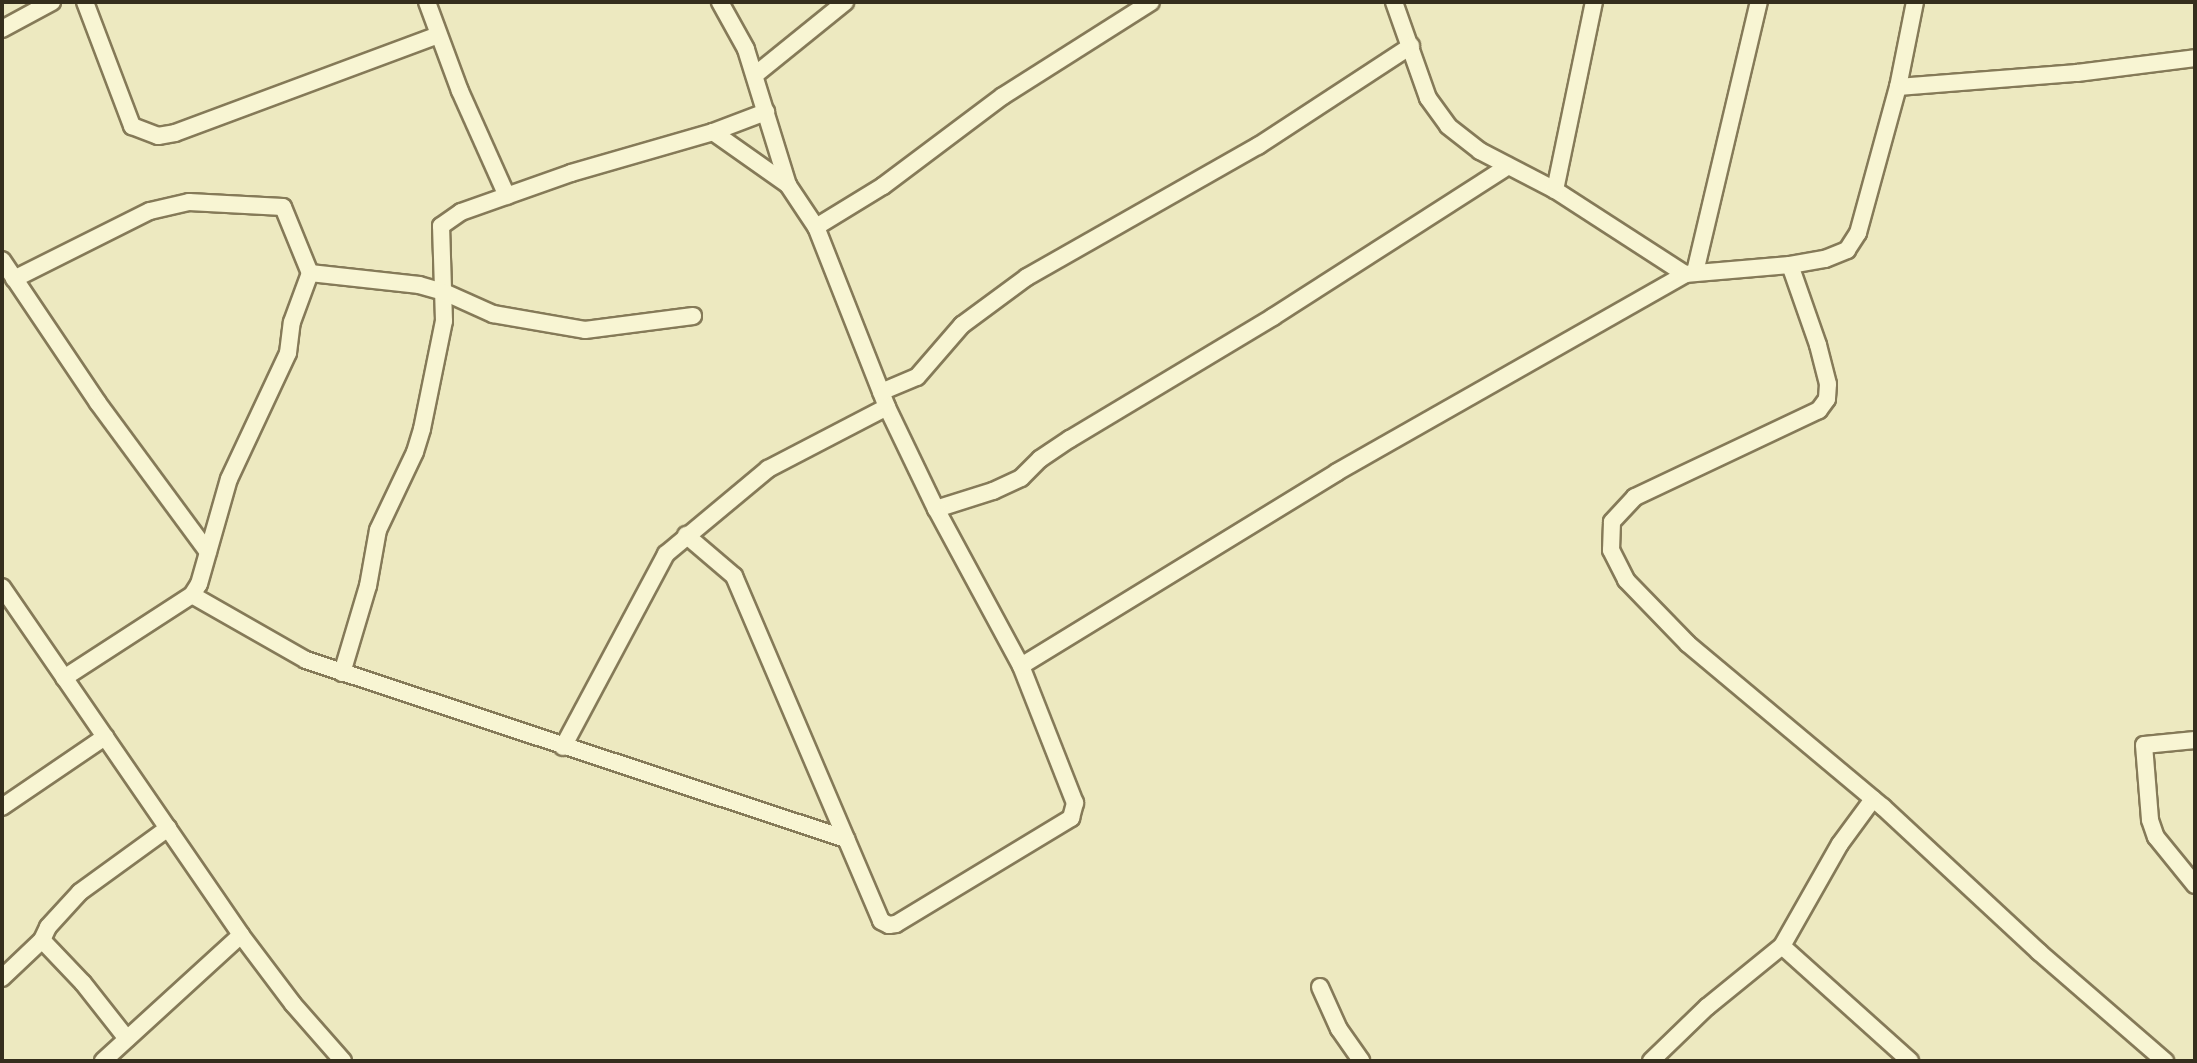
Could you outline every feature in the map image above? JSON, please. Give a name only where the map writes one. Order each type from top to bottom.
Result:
[{"type":"street","points":[[2,29],[52,2]]},
{"type":"street","points":[[85,2],[132,126],[158,136],[175,133],[438,35]]},
{"type":"street","points":[[427,2],[438,35],[507,196]]},
{"type":"street","points":[[686,535],[734,576],[881,921],[889,925],[896,924],[1065,824],[1074,813],[1075,803],[1021,666],[936,509],[884,400],[816,227],[788,185],[746,49],[720,2]]},
{"type":"street","points":[[755,75],[845,2]]},
{"type":"street","points":[[816,227],[883,186],[1003,96],[1151,2]]},
{"type":"street","points":[[1394,2],[1428,98],[1448,126],[1508,166],[1555,190],[1690,273]]},
{"type":"street","points":[[1555,190],[1594,2]]},
{"type":"street","points":[[1690,273],[1759,2]]},
{"type":"street","points":[[1021,666],[1326,478],[1690,273],[1790,265],[1825,259],[1847,250],[1858,233],[1898,87],[1915,2]]},
{"type":"street","points":[[563,747],[656,568],[686,535],[768,469],[884,400],[917,377],[962,325],[1027,277],[1247,153],[1411,46]]},
{"type":"street","points":[[1898,87],[2077,74],[2195,58]]},
{"type":"street","points":[[342,673],[368,586],[377,530],[419,440],[443,330],[441,226],[461,212],[571,173],[713,132],[766,112]]},
{"type":"street","points":[[713,132],[788,185]]},
{"type":"street","points":[[936,509],[993,491],[1021,478],[1041,459],[1070,439],[1284,310],[1508,166]]},
{"type":"street","points":[[14,279],[150,211],[189,202],[283,207],[310,273],[292,322],[288,353],[229,479],[199,584],[192,595],[64,677]]},
{"type":"street","points":[[2,260],[97,403],[208,552]]},
{"type":"street","points":[[1790,265],[1818,345],[1828,384],[1827,399],[1819,410],[1635,497],[1612,522],[1611,550],[1626,580],[1688,645],[1873,799],[2039,952],[2165,1061]]},
{"type":"street","points":[[310,273],[419,285],[444,292],[493,314],[585,330],[693,316]]},
{"type":"street","points":[[2,587],[241,935],[293,1004],[342,1061]]},
{"type":"street","points":[[192,595],[293,653],[342,673],[846,839]]},
{"type":"street","points":[[2,807],[105,737]]},
{"type":"street","points":[[2195,740],[2144,745],[2150,820],[2156,837],[2195,885]]},
{"type":"street","points":[[1651,1061],[1707,1007],[1782,946],[1840,844],[1873,799]]},
{"type":"street","points":[[2,978],[42,940],[48,927],[80,892],[167,828]]},
{"type":"street","points":[[103,1061],[241,935]]},
{"type":"street","points":[[42,940],[83,983],[127,1039]]},
{"type":"street","points":[[1782,946],[1910,1061]]},
{"type":"street","points":[[1320,987],[1339,1029],[1362,1061]]}]
